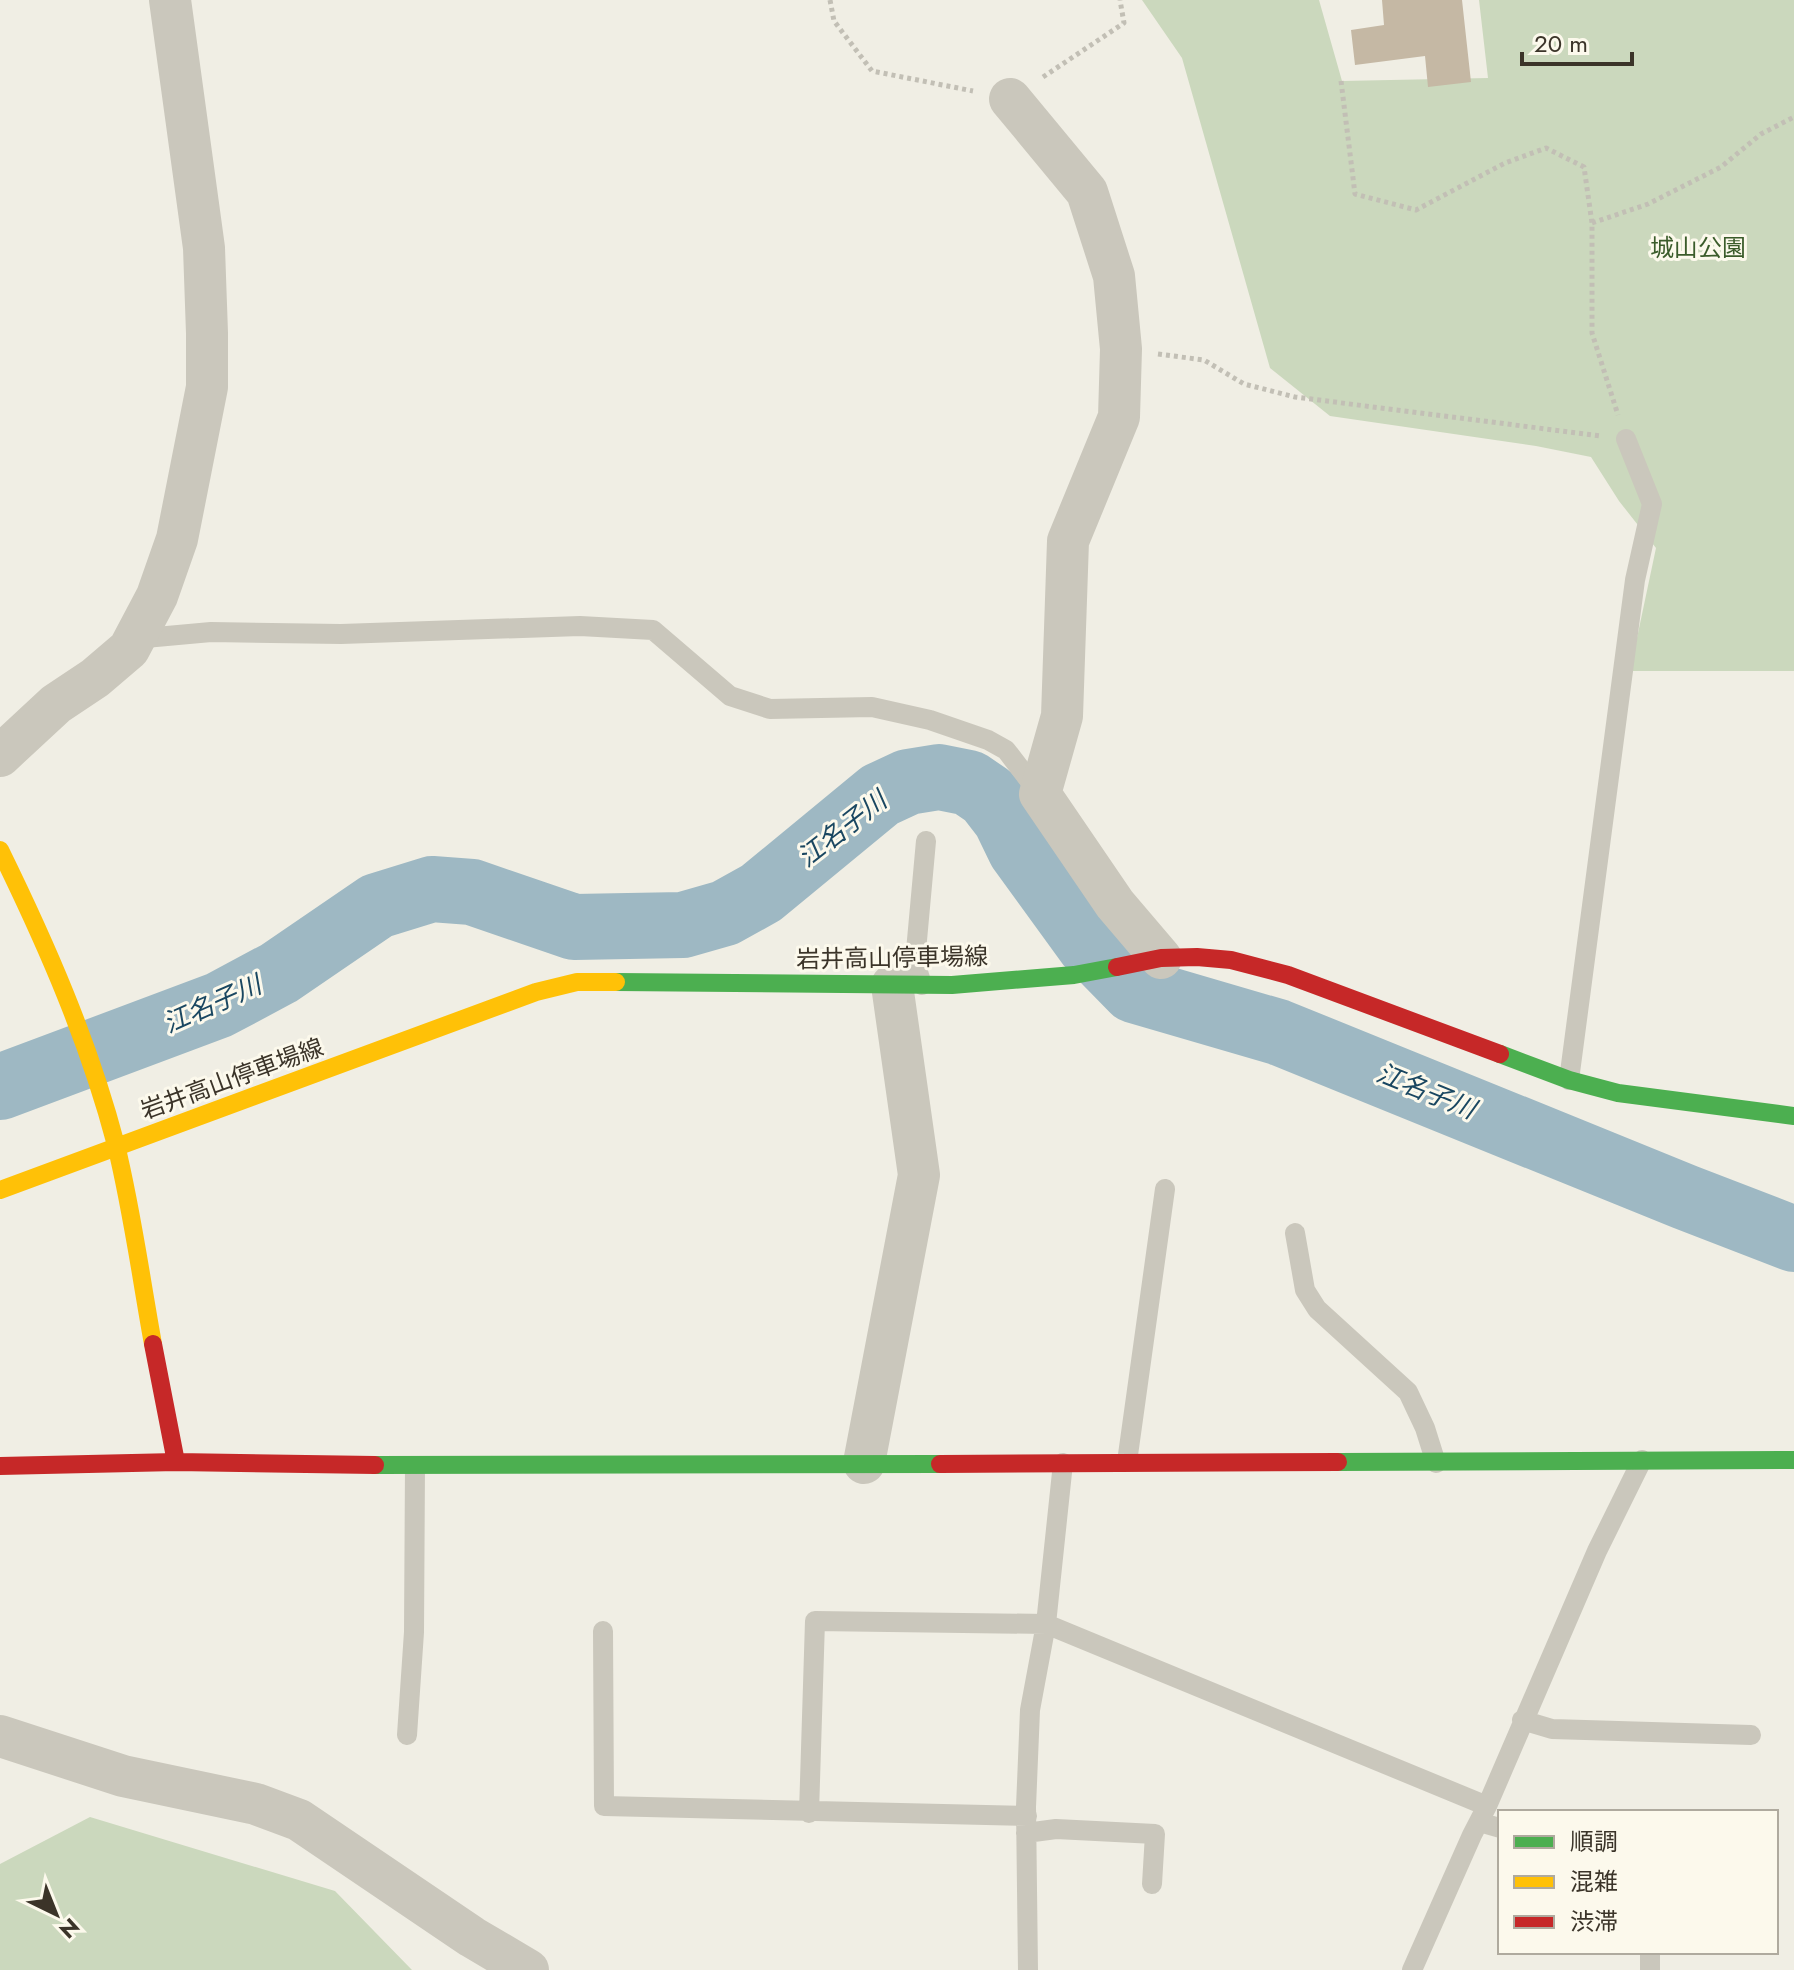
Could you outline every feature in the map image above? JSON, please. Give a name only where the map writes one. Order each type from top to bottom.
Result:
[{"type":"street","points":[[0,756],[56,704],[95,678],[129,649],[157,596],[177,539],[207,387],[204,248],[170,0]]},
{"type":"street","points":[[1010,99],[1087,192],[1114,276],[1121,349],[1119,417],[1068,541],[1062,716],[1040,794],[1155,959]]},
{"type":"street","points":[[0,850],[72,1006],[116,1147],[176,1462]]},
{"type":"street","name":"岩井高山停車場線","points":[[0,1190],[536,992],[577,982],[907,985],[1074,975],[1155,959],[1208,958],[1266,968],[1569,1080],[1618,1093],[1794,1116]]},
{"type":"street","points":[[864,1463],[919,1175],[907,985]]},
{"type":"street","points":[[0,1466],[176,1462],[415,1466],[1794,1460]]},
{"type":"street","points":[[0,1736],[123,1776],[256,1804],[299,1820],[472,1937],[528,1970]]},
{"type":"lane","points":[[1569,1080],[1635,580],[1652,504],[1626,439]]},
{"type":"lane","points":[[134,639],[211,632],[341,634],[580,626],[653,630],[730,696],[770,709],[872,707],[930,720],[988,740],[1006,750],[1040,794]]},
{"type":"lane","points":[[907,985],[915,962],[926,841]]},
{"type":"lane","points":[[1127,1462],[1165,1189]]},
{"type":"lane","points":[[1295,1233],[1305,1290],[1317,1309],[1408,1392],[1425,1428],[1436,1463]]},
{"type":"lane","points":[[1412,1970],[1597,1551],[1642,1460]]},
{"type":"lane","points":[[1028,1970],[1026,1825],[1030,1710],[1046,1624],[1063,1463]]},
{"type":"lane","points":[[407,1735],[414,1632],[415,1466]]},
{"type":"lane","points":[[809,1813],[815,1621],[1046,1624],[1483,1814],[1498,1826]]},
{"type":"lane","points":[[603,1631],[604,1806],[809,1813],[1155,1834],[1152,1884]]},
{"type":"lane","points":[[1522,1720],[1552,1729],[1751,1735]]},
{"type":"path","points":[[830,0],[834,21],[872,71],[1010,99],[1124,23],[1120,0]]},
{"type":"path","points":[[1121,349],[1204,360],[1244,384],[1295,397],[1626,439],[1592,333],[1592,223],[1584,167],[1546,148],[1505,163],[1416,210],[1355,194],[1341,81]]},
{"type":"path","points":[[1592,223],[1648,204],[1721,167],[1761,134],[1794,117]]},
{"type":"green space","name":"城山公園","points":[[1142,0],[1319,0],[1342,81],[1488,78],[1479,0],[1794,0],[1794,671],[1630,671],[1656,548],[1619,501],[1591,457],[1330,416],[1270,368],[1182,58]]},
{"type":"green space","points":[[90,1817],[335,1891],[412,1970],[0,1970],[0,1864]]},
{"type":"building","points":[[1382,0],[1462,0],[1471,82],[1428,87],[1425,56],[1355,65],[1351,30],[1384,25]]},
{"type":"waterway","name":"江名子川","points":[[0,1087],[219,1005],[279,973],[377,906],[432,889],[472,892],[574,927],[683,925],[725,913],[761,893],[880,795],[908,782],[939,777],[969,783],[988,796],[1005,818],[1020,849],[1089,944],[1134,990],[1278,1032],[1794,1239]]},
{"type":"traffic: fast","points":[[616,982],[952,985],[1074,975],[1117,967]]},
{"type":"traffic: fast","points":[[1500,1054],[1569,1080],[1618,1093],[1794,1116]]},
{"type":"traffic: fast","points":[[1338,1462],[1794,1460]]},
{"type":"traffic: fast","points":[[375,1465],[940,1464]]},
{"type":"traffic: slow","points":[[0,850],[66,995],[105,1107],[127,1194],[153,1344]]},
{"type":"traffic: slow","points":[[0,1190],[536,992],[577,982],[616,982]]},
{"type":"traffic: jam","points":[[1117,967],[1161,958],[1231,960],[1288,975],[1500,1054]]},
{"type":"traffic: jam","points":[[153,1344],[176,1462]]},
{"type":"traffic: jam","points":[[0,1466],[176,1462],[375,1465]]},
{"type":"traffic: jam","points":[[940,1464],[1338,1462]]}]
